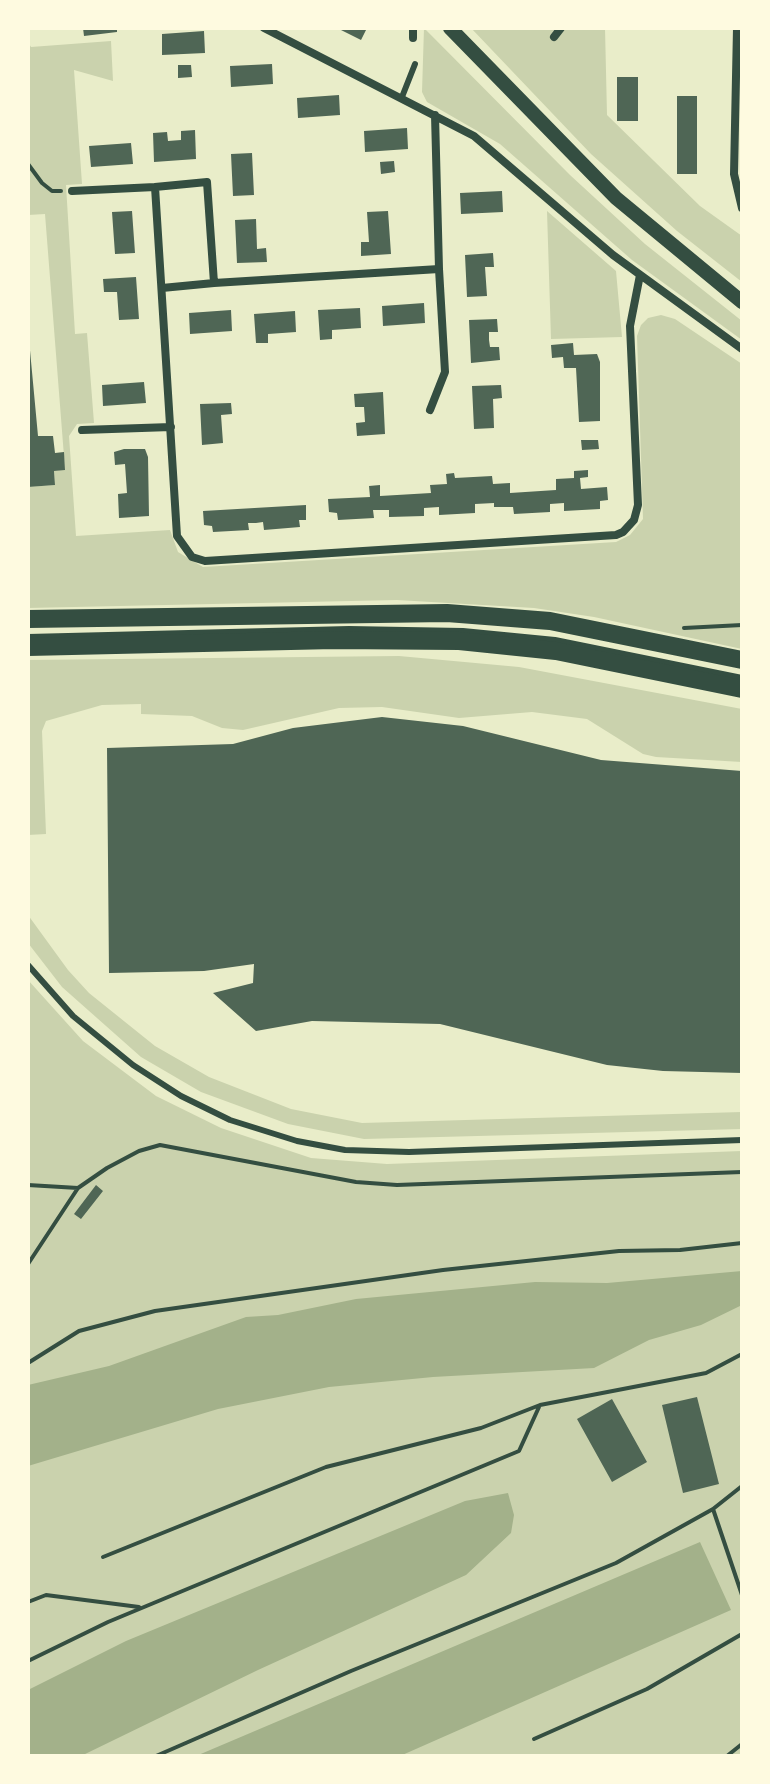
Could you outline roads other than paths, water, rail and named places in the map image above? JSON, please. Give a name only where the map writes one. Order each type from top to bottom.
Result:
[{"type":"main road","points":[[28,619],[447,613],[550,621],[742,660]]},
{"type":"main road","points":[[28,647],[334,640],[459,641],[556,651],[742,689]]},
{"type":"street","points":[[264,28],[402,97],[488,146],[640,275],[742,349]]},
{"type":"street","points":[[413,28],[413,38]]},
{"type":"street","points":[[450,28],[616,198],[742,302]]},
{"type":"street","points":[[554,37],[561,28]]},
{"type":"street","points":[[737,28],[734,174],[742,208]]},
{"type":"street","points":[[430,410],[445,372],[435,115]]},
{"type":"street","points":[[72,191],[207,182],[214,283]]},
{"type":"street","points":[[155,187],[177,536],[185,551],[199,560],[616,535],[629,527],[638,505],[630,326],[640,275]]},
{"type":"street","points":[[162,288],[439,269]]},
{"type":"street","points":[[82,430],[171,427]]},
{"type":"lane","points":[[402,97],[415,64]]},
{"type":"lane","points":[[28,637],[349,629],[463,631],[555,640],[742,678]]},
{"type":"lane","points":[[28,965],[73,1016],[133,1065],[181,1096],[230,1120],[297,1141],[345,1150],[409,1152],[742,1140]]}]
